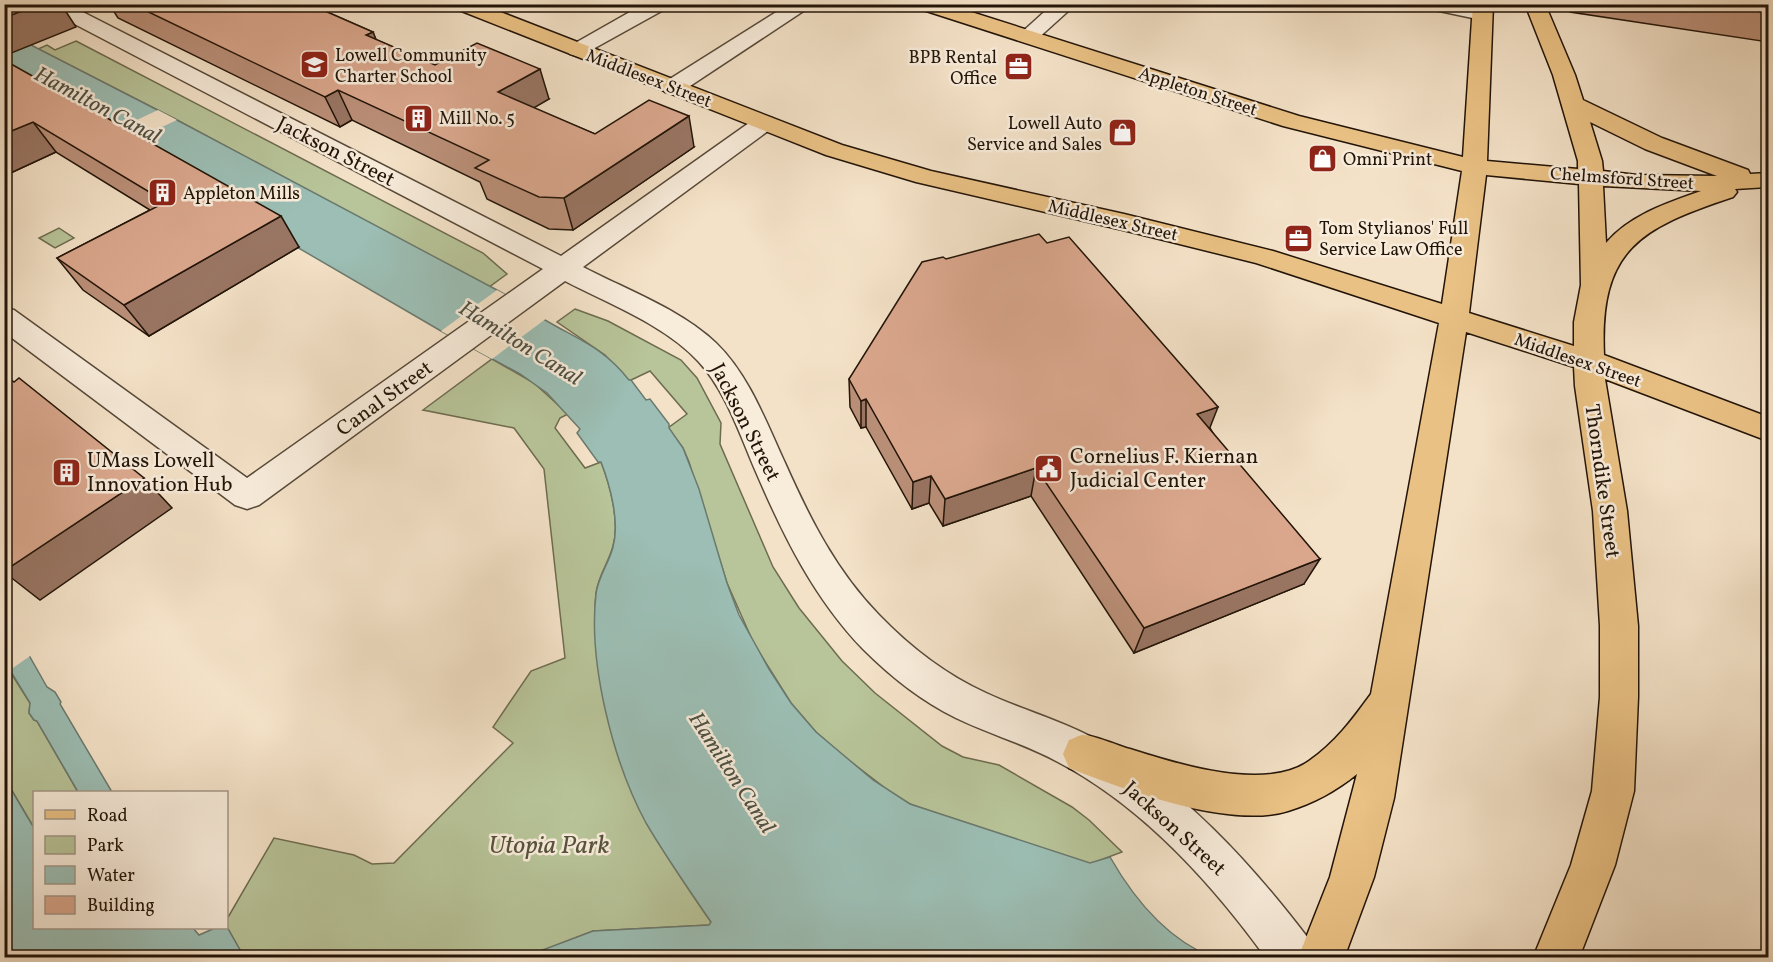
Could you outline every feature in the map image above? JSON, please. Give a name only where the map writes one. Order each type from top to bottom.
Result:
[{"type":"main road","name":"Middlesex Street","points":[[461,4],[834,150],[886,166],[1264,257],[1589,362],[1768,429]]},
{"type":"main road","name":"Appleton Street","points":[[924,4],[1323,130],[1475,167]]},
{"type":"main road","name":"Thorndike Street","points":[[1535,4],[1543,29],[1564,75],[1590,161],[1595,285],[1588,322],[1590,386],[1611,523],[1619,626],[1619,697],[1613,791],[1593,865],[1556,957]]},
{"type":"main road","points":[[1321,957],[1346,894],[1367,825],[1391,694],[1454,318],[1475,167],[1483,9]]},
{"type":"main road","points":[[1572,103],[1604,123],[1642,140],[1763,181]]},
{"type":"main road","name":"Chelmsford Street","points":[[1475,167],[1591,178],[1704,183],[1763,181]]},
{"type":"main road","points":[[1595,285],[1608,259],[1625,238],[1662,214],[1763,181]]},
{"type":"main road","points":[[1083,754],[1191,788],[1215,793],[1244,796],[1277,794],[1307,784],[1341,762],[1371,730],[1391,694]]},
{"type":"street","name":"Jackson Street","points":[[51,4],[96,18],[673,325],[697,340],[714,357],[735,389],[819,567],[855,616],[920,675],[962,701],[1083,754],[1129,784],[1179,826],[1250,901],[1295,957]]},
{"type":"street","points":[[577,50],[660,4]]},
{"type":"street","points":[[673,87],[804,4]]},
{"type":"street","points":[[1028,37],[1066,4]]},
{"type":"street","points":[[1432,4],[1483,9]]},
{"type":"street","name":"Canal Street","points":[[4,317],[247,496],[764,123]]},
{"type":"green space","points":[[76,41],[483,253],[507,274],[489,287],[175,119],[38,49],[47,45],[55,50]]},
{"type":"green space","points":[[59,228],[74,238],[55,248],[39,238]]},
{"type":"green space","points":[[575,309],[608,321],[681,360],[697,378],[721,423],[720,444],[773,567],[799,608],[842,661],[875,693],[942,746],[963,757],[999,765],[1072,807],[1122,852],[1090,864],[910,804],[893,794],[842,755],[816,732],[791,703],[754,644],[727,583],[689,462],[683,448],[668,428],[687,414],[650,371],[629,381],[605,355],[557,322]]},
{"type":"green space","name":"Utopia Park","points":[[492,359],[534,383],[568,414],[560,418],[555,428],[585,468],[601,462],[611,492],[615,515],[613,546],[599,581],[595,603],[600,671],[606,708],[626,774],[639,804],[671,862],[711,922],[710,925],[593,931],[524,958],[244,957],[228,929],[228,917],[274,838],[354,855],[372,864],[394,863],[513,743],[493,727],[531,671],[565,658],[544,469],[514,428],[423,410]]},
{"type":"green space","points":[[4,662],[30,703],[29,713],[37,721],[77,791],[33,791],[33,826],[5,779]]},
{"type":"water","name":"Hamilton Canal","points":[[5,36],[31,45],[175,119],[497,290],[600,352],[631,380],[646,400],[650,399],[683,448],[699,489],[739,615],[791,703],[816,732],[873,780],[910,804],[1090,863],[1110,857],[1130,888],[1166,929],[1180,940],[1212,957],[524,957],[593,931],[709,925],[711,922],[646,823],[623,771],[606,712],[600,681],[594,621],[597,588],[615,537],[615,515],[611,492],[601,462],[598,462],[577,433],[580,429],[547,393],[520,374],[441,331],[5,77]]},
{"type":"water","points":[[4,611],[47,687],[55,692],[61,702],[60,704],[111,791],[77,791],[37,721],[29,713],[30,703],[5,662]]},
{"type":"water","points":[[5,779],[33,826],[33,929],[194,929],[199,935],[213,929],[228,929],[244,957],[5,957]]},
{"type":"pier","points":[[158,110],[177,120],[123,145],[105,135]]},
{"type":"pier","points":[[497,290],[547,318],[492,359],[441,331]]},
{"type":"pier","points":[[12,618],[33,654],[7,672],[4,668],[5,622]]},
{"type":"building","points":[[4,4],[40,4],[4,18]]},
{"type":"building","name":"Mill No. 5","points":[[132,4],[309,4],[373,32],[366,35],[435,65],[477,43],[540,69],[498,92],[595,134],[649,100],[689,116],[564,198],[539,197],[475,168],[489,160],[338,90],[325,97]]},
{"type":"building","points":[[1713,4],[1768,4],[1768,13]]},
{"type":"building","points":[[4,60],[281,216],[124,305],[57,258],[166,202],[33,122],[4,134]]},
{"type":"building","name":"Cornelius F. Kiernan Judicial Center","points":[[1039,234],[1047,243],[1069,237],[1218,407],[1197,414],[1320,559],[1144,628],[1036,468],[945,499],[931,476],[913,482],[866,399],[861,401],[849,379],[922,262],[943,257],[946,259]]},
{"type":"building","name":"UMass Lowell Innovation Hub","points":[[4,374],[14,382],[19,378],[144,478],[4,571]]},
{"type":"place","name":"Lowell Community Charter School","points":[[314,65]]},
{"type":"place","name":"BPB Rental Office","points":[[1018,67]]},
{"type":"place","name":"Mill No. 5","points":[[418,118]]},
{"type":"place","name":"Lowell Auto Service and Sales","points":[[1123,133]]},
{"type":"place","name":"Omni Print","points":[[1322,159]]},
{"type":"place","name":"Appleton Mills","points":[[162,193]]},
{"type":"place","name":"Tom Stylianos' Full Service Law Office","points":[[1298,238]]},
{"type":"place","name":"Cornelius F. Kiernan Judicial Center","points":[[1049,468]]},
{"type":"place","name":"UMass Lowell Innovation Hub","points":[[66,472]]}]
